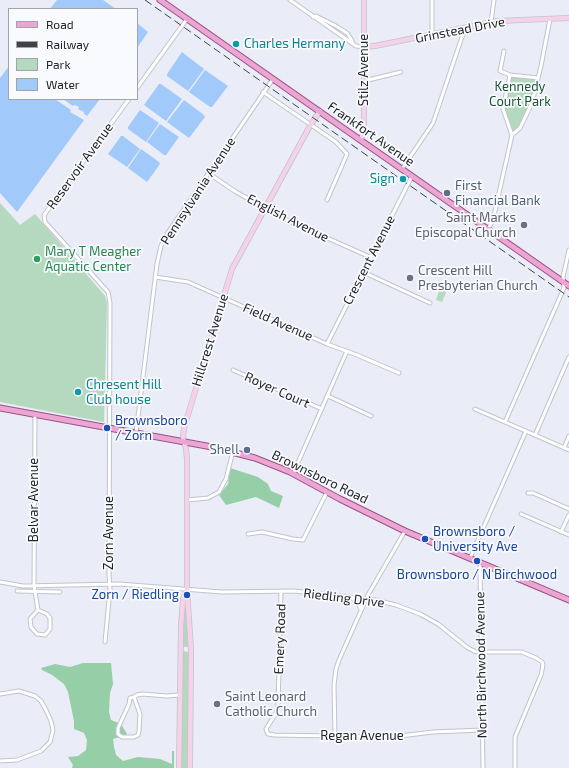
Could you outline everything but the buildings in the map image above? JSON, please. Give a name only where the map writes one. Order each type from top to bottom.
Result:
[{"type":"main road","name":"Frankfort Avenue","points":[[160,0],[569,286]]},
{"type":"main road","name":"Stilz Avenue","points":[[361,140],[364,131],[364,0]]},
{"type":"main road","name":"Grinstead Drive","points":[[364,47],[432,35],[491,22],[569,18]]},
{"type":"main road","name":"Hillcrest Avenue","points":[[187,590],[187,460],[183,434],[184,428],[232,269],[311,124],[320,111]]},
{"type":"main road","name":"Brownsboro Road","points":[[0,408],[233,451],[255,458],[293,474],[405,531],[569,600]]},
{"type":"main road","points":[[179,768],[181,626],[183,599],[187,590]]},
{"type":"main road","points":[[187,590],[190,650],[190,768]]},
{"type":"street","name":"Grinstead Drive","points":[[290,0],[356,46],[364,47]]},
{"type":"street","points":[[432,0],[432,35]]},
{"type":"street","points":[[491,22],[494,0]]},
{"type":"street","name":"Grinstead Drive","points":[[313,17],[316,16],[336,26],[346,33],[353,44]]},
{"type":"street","points":[[138,87],[187,19]]},
{"type":"street","points":[[512,135],[520,128],[529,110],[538,78],[550,19]]},
{"type":"street","points":[[402,169],[433,123],[465,28]]},
{"type":"street","points":[[504,51],[499,70],[510,75],[538,78]]},
{"type":"street","points":[[364,81],[401,72]]},
{"type":"street","points":[[488,229],[493,220],[512,135],[503,109],[510,75]]},
{"type":"street","name":"Pennsylvania Avenue","points":[[136,433],[158,254],[164,239],[273,78]]},
{"type":"street","points":[[263,92],[336,142],[347,155],[327,200]]},
{"type":"street","name":"Reservoir Avenue","points":[[109,428],[109,295],[45,222],[44,216],[128,100]]},
{"type":"street","name":"English Avenue","points":[[208,173],[236,192],[299,226],[370,258]]},
{"type":"street","name":"Crescent Avenue","points":[[327,344],[412,176]]},
{"type":"street","points":[[505,422],[564,288],[563,277],[569,250]]},
{"type":"street","points":[[363,272],[430,303]]},
{"type":"street","name":"Field Avenue","points":[[155,277],[188,282],[327,344],[399,373]]},
{"type":"street","points":[[293,474],[328,396],[346,351]]},
{"type":"street","points":[[535,435],[569,358]]},
{"type":"street","name":"Royer Court","points":[[233,370],[322,409]]},
{"type":"street","points":[[328,396],[370,416]]},
{"type":"street","points":[[475,409],[569,450]]},
{"type":"street","name":"Belvar Avenue","points":[[35,414],[34,585],[38,610]]},
{"type":"street","name":"Zorn Avenue","points":[[109,428],[109,584],[170,587],[187,590]]},
{"type":"street","points":[[470,558],[526,431]]},
{"type":"street","points":[[564,448],[569,436]]},
{"type":"street","points":[[187,500],[208,498],[219,492],[226,479],[233,451]]},
{"type":"street","points":[[248,534],[262,532],[303,540],[328,492]]},
{"type":"street","points":[[528,493],[533,493],[569,509]]},
{"type":"street","points":[[521,514],[569,535]]},
{"type":"street","points":[[562,532],[569,515]]},
{"type":"street","points":[[335,736],[334,685],[336,668],[365,600],[405,531]]},
{"type":"street","name":"North Birchwood Avenue","points":[[481,563],[483,768]]},
{"type":"street","points":[[0,582],[17,586],[109,584],[109,612],[105,642]]},
{"type":"street","name":"Riedling Drive","points":[[187,590],[229,592],[294,591],[389,603],[420,614],[438,624],[468,648],[476,652],[522,652],[539,659],[543,664],[541,675],[515,737],[515,768]]},
{"type":"street","points":[[17,591],[60,592]]},
{"type":"street","name":"Emery Road","points":[[267,732],[267,727],[278,707],[281,591]]},
{"type":"street","points":[[353,599],[358,603],[361,609]]},
{"type":"street","points":[[38,610],[47,614],[50,618],[50,629],[45,635],[36,633],[31,627],[30,619],[38,610]]},
{"type":"street","points":[[0,694],[19,691],[35,696],[41,701],[46,710],[53,730],[50,742],[41,751],[17,760],[0,761]]},
{"type":"street","points":[[134,697],[140,714],[138,735],[134,737],[122,737],[118,734],[118,728],[129,704],[130,698],[142,694],[167,696],[180,695]]},
{"type":"street","name":"Regan Avenue","points":[[267,732],[274,735],[392,737],[433,732],[482,730]]},
{"type":"green space","name":"Kennedy Court Park","points":[[510,75],[538,78],[529,110],[522,125],[513,134],[504,107]]},
{"type":"green space","points":[[0,203],[20,225],[35,214],[105,296],[107,303],[104,422],[0,402]]},
{"type":"green space","points":[[442,282],[449,285],[442,302],[436,300]]},
{"type":"green space","points":[[230,468],[258,477],[268,484],[271,491],[283,496],[279,508],[256,497],[226,505],[219,495],[228,484]]},
{"type":"green space","points":[[185,597],[188,646],[183,647],[183,624]]},
{"type":"green space","points":[[183,651],[188,652],[189,655],[188,768],[180,768]]},
{"type":"green space","points":[[83,663],[111,663],[113,684],[110,693],[109,712],[111,720],[121,724],[127,734],[113,739],[116,755],[123,761],[138,757],[160,759],[172,764],[172,751],[174,751],[174,768],[72,768],[73,765],[68,757],[78,756],[86,750],[87,740],[84,733],[74,729],[74,721],[68,692],[64,684],[41,668],[55,664],[70,667]]},
{"type":"water","points":[[57,0],[103,0],[115,8],[51,8]]},
{"type":"water","points":[[138,24],[148,32],[138,47]]},
{"type":"water","points":[[182,52],[204,69],[188,91],[167,76]]},
{"type":"water","points":[[8,67],[8,100],[56,100],[71,110],[70,112],[84,120],[17,212],[0,193],[0,78]]},
{"type":"water","points":[[205,70],[228,86],[212,107],[189,92]]},
{"type":"water","points":[[159,84],[182,99],[166,121],[144,105]]},
{"type":"water","points":[[64,100],[99,100],[87,116],[84,112],[78,109],[79,107],[75,105],[73,106]]},
{"type":"water","points":[[184,100],[205,117],[189,138],[167,122]]},
{"type":"water","points":[[140,110],[159,123],[146,142],[128,129]]},
{"type":"water","points":[[160,124],[179,137],[166,155],[147,142]]},
{"type":"water","points":[[121,136],[140,149],[127,167],[108,154]]},
{"type":"water","points":[[141,149],[160,164],[147,182],[128,168]]},
{"type":"railway","points":[[145,0],[569,297]]},
{"type":"place","name":"Charles Hermany","points":[[236,44]]},
{"type":"place","name":"Sign","points":[[403,179]]},
{"type":"place","name":"First Financial Bank","points":[[447,193]]},
{"type":"place","name":"Saint Marks Episcopal Church","points":[[524,225]]},
{"type":"place","name":"Mary T Meagher Aquatic Center","points":[[37,259]]},
{"type":"place","name":"Crescent Hill Presbyterian Church","points":[[410,278]]},
{"type":"place","name":"Chresent Hill Club house","points":[[78,392]]},
{"type":"place","name":"Brownsboro / Zorn","points":[[107,428]]},
{"type":"place","name":"Shell","points":[[247,450]]},
{"type":"place","name":"Brownsboro / University Ave","points":[[425,539]]},
{"type":"place","name":"Brownsboro / N Birchwood","points":[[477,561]]},
{"type":"place","name":"Zorn / Riedling","points":[[187,595]]},
{"type":"place","name":"Saint Leonard Catholic Church","points":[[217,704]]}]
